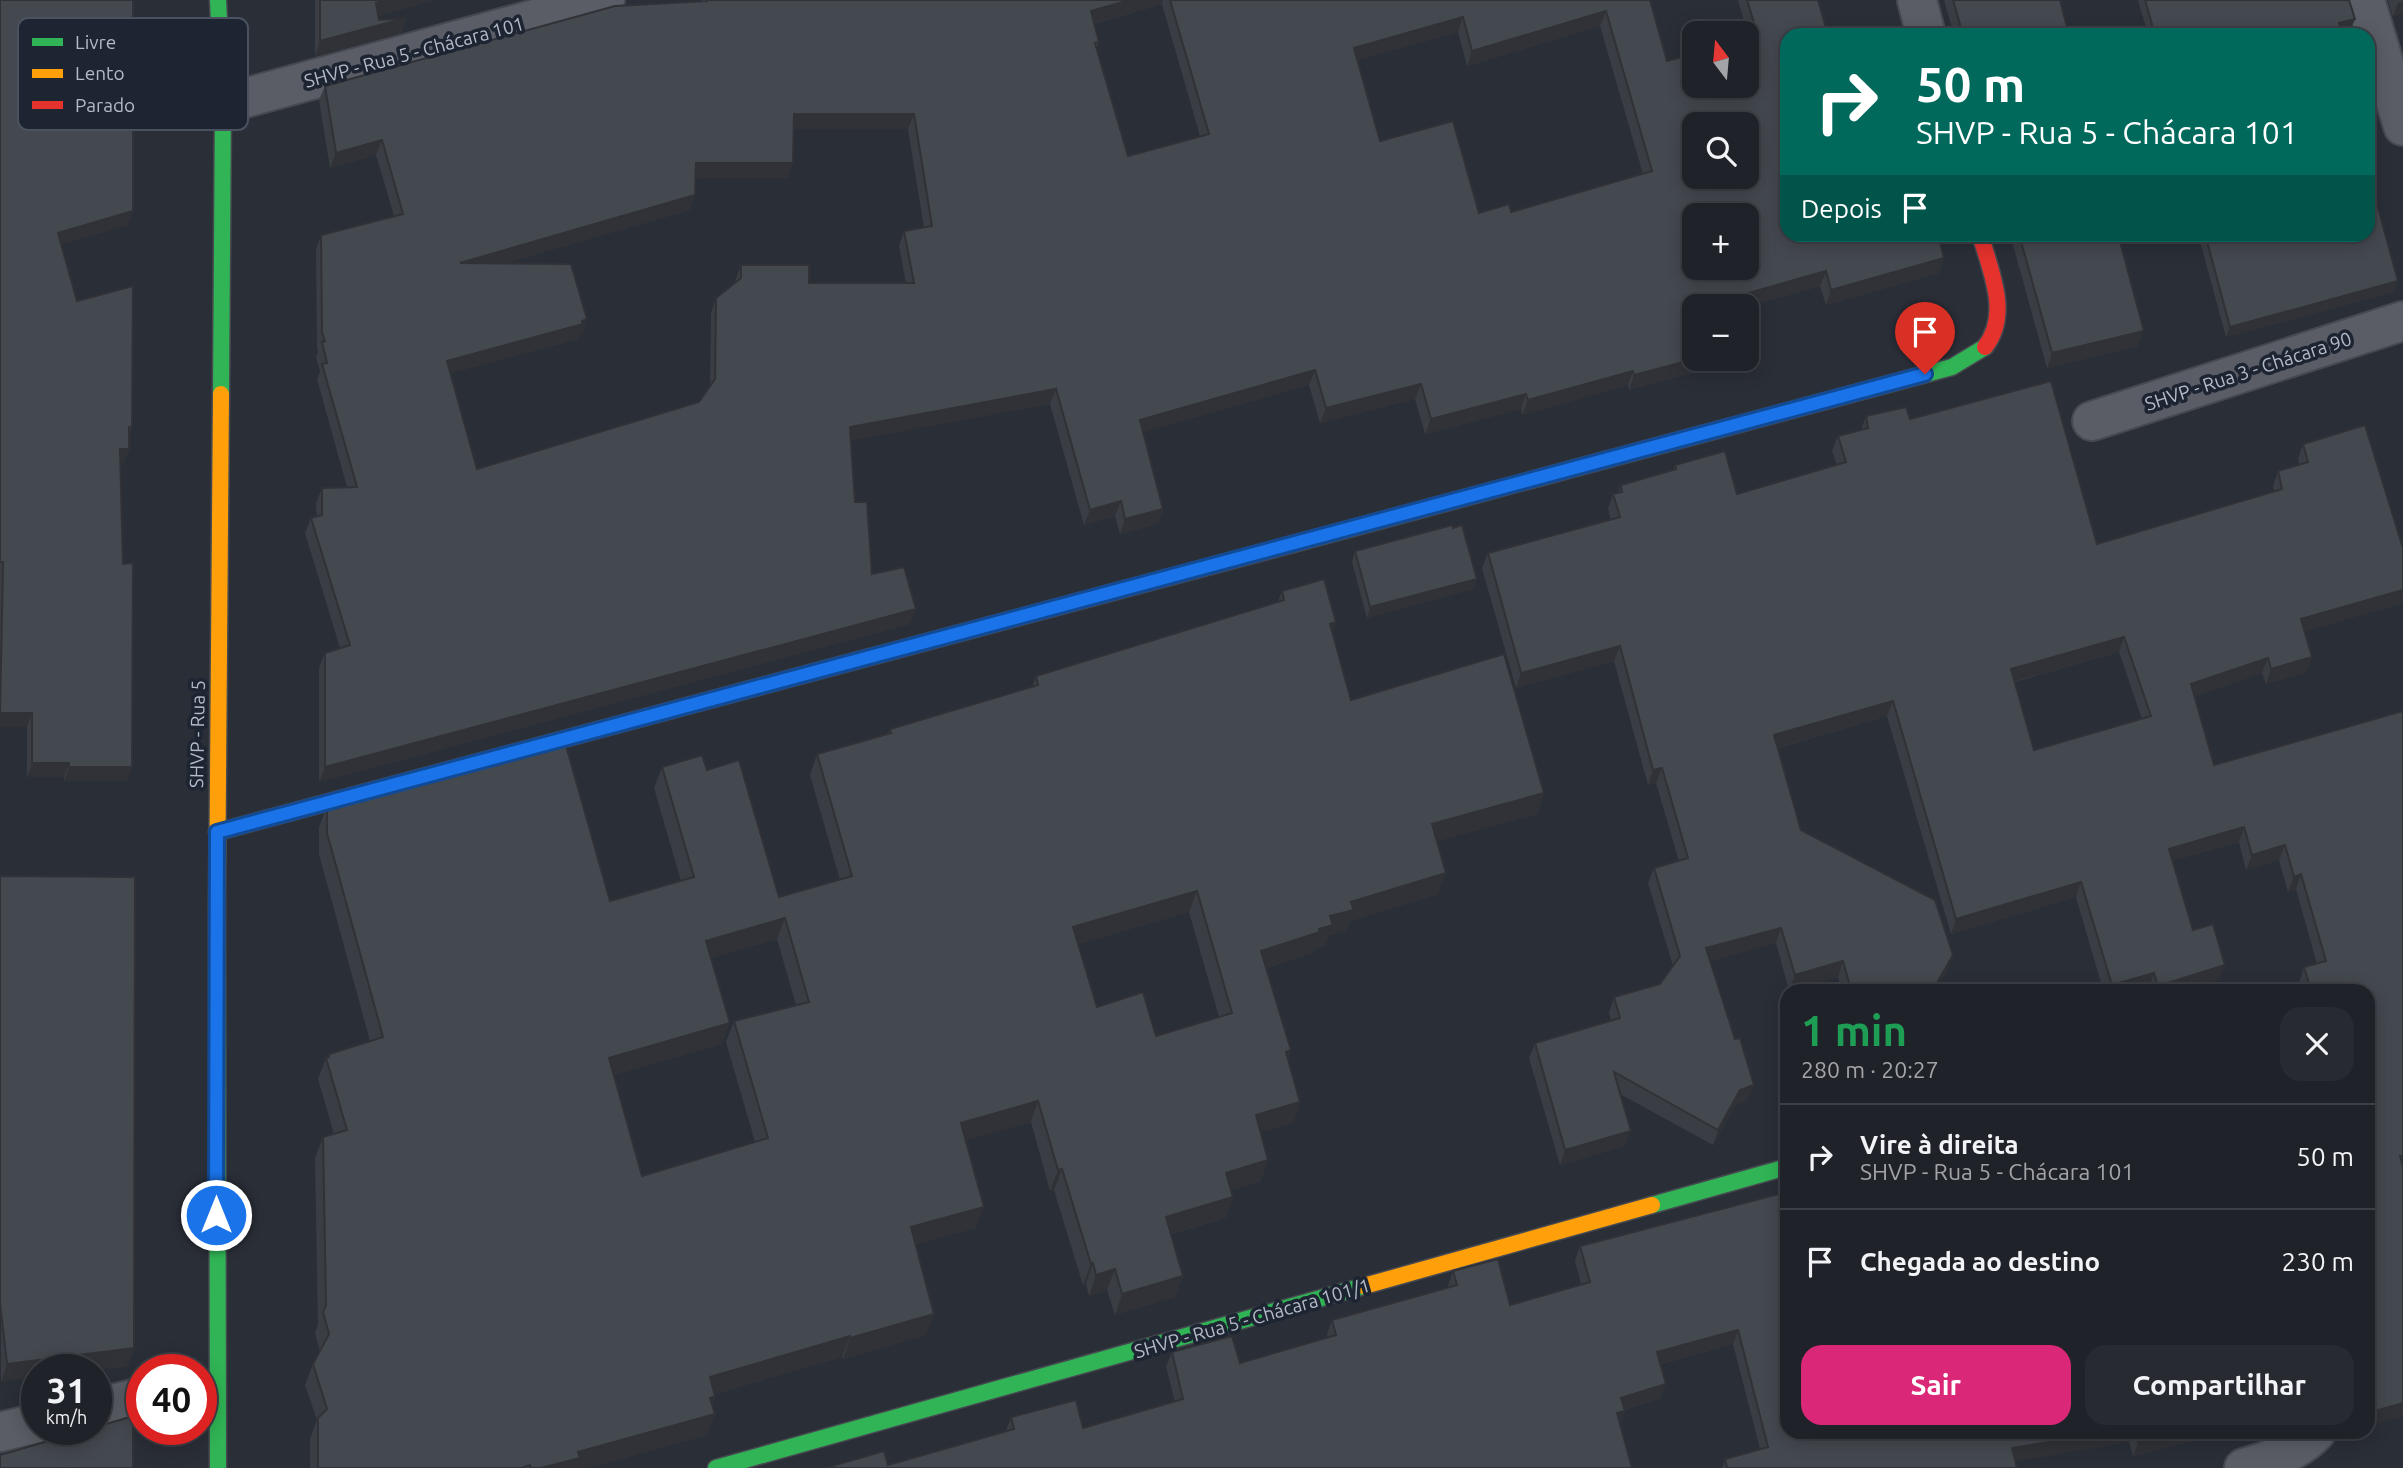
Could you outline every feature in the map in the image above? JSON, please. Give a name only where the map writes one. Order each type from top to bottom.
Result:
[{"type":"street","name":"SHVP - Rua 5","points":[[218,0],[219,18]]},
{"type":"street","name":"SHVP - Rua 5 - Chácara 101","points":[[248,97],[605,0]]},
{"type":"street","points":[[1917,0],[1924,28]]},
{"type":"street","points":[[2365,0],[2373,28]]},
{"type":"street","points":[[2375,33],[2403,126]]},
{"type":"street","name":"SHVP - Rua 5","points":[[209,1354],[223,130]]},
{"type":"street","points":[[217,832],[1952,367],[1985,347],[1997,332],[2000,314],[1982,242]]},
{"type":"street","name":"SHVP - Rua 3 - Chácara 90","points":[[2092,421],[2403,321]]},
{"type":"street","name":"SHVP - Rua 5 - Chácara 101/1","points":[[716,1468],[1780,1169]]},
{"type":"street","points":[[0,1432],[21,1427]]},
{"type":"street","points":[[2244,1468],[2272,1460],[2308,1439]]},
{"type":"street","name":"SHVP - Rua 5","points":[[216,1445],[218,1468]]},
{"type":"building","points":[[0,0],[133,0],[133,18],[18,18],[18,130],[133,130],[133,211],[58,233],[77,301],[133,286],[132,427],[129,427],[129,449],[120,449],[123,564],[133,563],[132,767],[69,767],[69,763],[32,763],[32,713],[0,713],[3,562],[0,562]]},
{"type":"building","points":[[320,0],[387,0],[376,3],[379,20],[406,18],[320,41]]},
{"type":"building","points":[[707,0],[1130,0],[1091,11],[1099,42],[1095,43],[1128,156],[1209,134],[1170,0],[1650,0],[1667,61],[1682,57],[1682,98],[1759,98],[1759,21],[1753,21],[1747,0],[1818,0],[1826,28],[1780,28],[1780,242],[1940,242],[1944,258],[1831,290],[1826,271],[1745,294],[1682,294],[1682,362],[1634,375],[1633,371],[1528,400],[1526,394],[1431,419],[1421,384],[1326,408],[1315,370],[1140,420],[1163,509],[1125,519],[1121,501],[1090,510],[1056,389],[850,427],[855,502],[867,502],[872,574],[904,567],[916,609],[325,767],[325,653],[350,645],[311,518],[322,515],[322,488],[357,487],[322,364],[327,363],[322,342],[325,341],[322,332],[321,235],[403,214],[382,140],[336,153],[325,86],[615,6]],"holes":[[[1606,11],[1652,171],[1511,212],[1509,204],[1479,213],[1453,121],[1380,141],[1354,48],[1463,17],[1472,51]],[[794,114],[914,114],[932,226],[904,231],[914,283],[809,283],[809,265],[741,265],[741,278],[716,298],[715,379],[699,402],[477,469],[447,361],[583,324],[582,321],[587,319],[571,264],[460,263],[695,195],[696,163],[793,163]]]},
{"type":"building","points":[[1953,0],[2060,0],[2067,28],[1961,28]]},
{"type":"building","points":[[2145,0],[2349,0],[2355,19],[2339,23],[2340,28],[2153,28]]},
{"type":"building","points":[[2377,204],[2398,281],[2230,327],[2207,242],[2375,242]]},
{"type":"building","points":[[2021,242],[2120,242],[2144,331],[2052,353]]},
{"type":"building","points":[[2051,381],[2097,544],[2282,489],[2278,471],[2308,462],[2303,444],[2365,425],[2403,548],[2403,590],[2301,619],[2312,657],[2271,669],[2268,658],[2191,684],[2214,765],[2403,711],[2403,1156],[2400,1156],[2403,1166],[2403,1403],[2375,1411],[2375,984],[2309,984],[2304,967],[2326,961],[2301,874],[2294,877],[2285,845],[2252,855],[2244,827],[2169,849],[2193,930],[2213,924],[2225,965],[2164,984],[2157,984],[2154,973],[2112,984],[2081,882],[1956,919],[1893,701],[1774,735],[1801,830],[1935,900],[1953,955],[1936,984],[1849,984],[1843,961],[1795,975],[1781,928],[1706,948],[1735,1039],[1740,1038],[1754,1085],[1740,1090],[1718,1130],[1614,1072],[1631,1131],[1565,1150],[1535,1043],[1620,1018],[1614,997],[1660,984],[1680,956],[1654,868],[1688,858],[1662,768],[1653,770],[1620,646],[1521,673],[1488,553],[1620,517],[1613,494],[1622,492],[1621,485],[1676,469],[1675,465],[1725,451],[1737,494],[1846,462],[1838,436],[1868,428],[1866,416],[1906,407],[1910,419]],"holes":[[[2124,637],[2151,716],[2034,750],[2011,669]]]},
{"type":"building","points":[[1452,525],[1453,528],[1462,525],[1477,579],[1370,607],[1355,551]]},
{"type":"building","points":[[1324,579],[1336,622],[1330,624],[1351,700],[1504,654],[1544,793],[1432,824],[1446,873],[1351,902],[1354,910],[1330,916],[1333,925],[1319,929],[1320,932],[1261,951],[1291,1050],[1286,1052],[1300,1102],[1256,1115],[1268,1160],[1226,1173],[1233,1197],[1166,1217],[1183,1276],[1122,1294],[1115,1269],[1096,1275],[1062,1169],[1058,1170],[1038,1101],[961,1123],[984,1207],[911,1227],[934,1314],[710,1377],[715,1396],[710,1398],[715,1414],[578,1452],[580,1458],[541,1468],[531,1468],[530,1465],[522,1468],[318,1468],[318,1418],[327,1409],[313,1364],[329,1334],[323,1312],[326,1306],[323,1137],[347,1130],[326,1058],[329,1054],[383,1037],[327,833],[327,806],[565,742],[610,901],[694,877],[662,767],[702,755],[707,770],[739,760],[779,897],[852,876],[817,754],[891,733],[890,729],[1038,685],[1036,676],[1284,600],[1282,591]],"holes":[[[1197,891],[1232,1013],[1156,1036],[1143,992],[1097,1007],[1073,927]],[[785,918],[809,1002],[734,1021],[768,1138],[642,1176],[609,1058],[730,1023],[706,941]]]},
{"type":"building","points":[[0,876],[135,877],[134,1348],[86,1354],[21,1354],[21,1362],[7,1364],[0,1303]]},
{"type":"building","points":[[1780,1194],[1780,1439],[2068,1439],[2012,1448],[2017,1468],[1727,1468],[1725,1459],[1768,1447],[1738,1330],[1657,1352],[1666,1384],[1621,1398],[1625,1411],[1617,1413],[1632,1468],[825,1468],[884,1451],[888,1465],[1014,1429],[1011,1417],[1076,1400],[1083,1428],[1183,1399],[1172,1352],[1232,1336],[1240,1363],[1336,1335],[1332,1320],[1457,1285],[1453,1271],[1498,1259],[1510,1305],[1590,1282],[1580,1246]]},
{"type":"building","points":[[126,1418],[126,1445],[133,1445],[133,1468],[0,1468],[0,1455],[35,1445],[112,1445],[112,1422]]},
{"type":"traffic: fast","points":[[218,0],[219,18]]},
{"type":"traffic: fast","points":[[221,394],[223,130]]},
{"type":"traffic: fast","points":[[1605,460],[1952,367],[1985,347]]},
{"type":"traffic: fast","points":[[217,832],[855,661]]},
{"type":"traffic: fast","points":[[217,905],[218,1468]]},
{"type":"traffic: fast","points":[[1652,1205],[1780,1169]]},
{"type":"traffic: fast","points":[[716,1468],[1364,1286]]},
{"type":"traffic: slow","points":[[217,905],[221,394]]},
{"type":"traffic: slow","points":[[1293,544],[1605,460]]},
{"type":"traffic: slow","points":[[1364,1286],[1652,1205]]},
{"type":"traffic: jam","points":[[1982,242],[1993,277],[1997,306],[1993,334],[1985,347]]},
{"type":"traffic: jam","points":[[855,661],[1293,544]]},
{"type":"route","points":[[216,1215],[217,832],[1925,374]]}]
